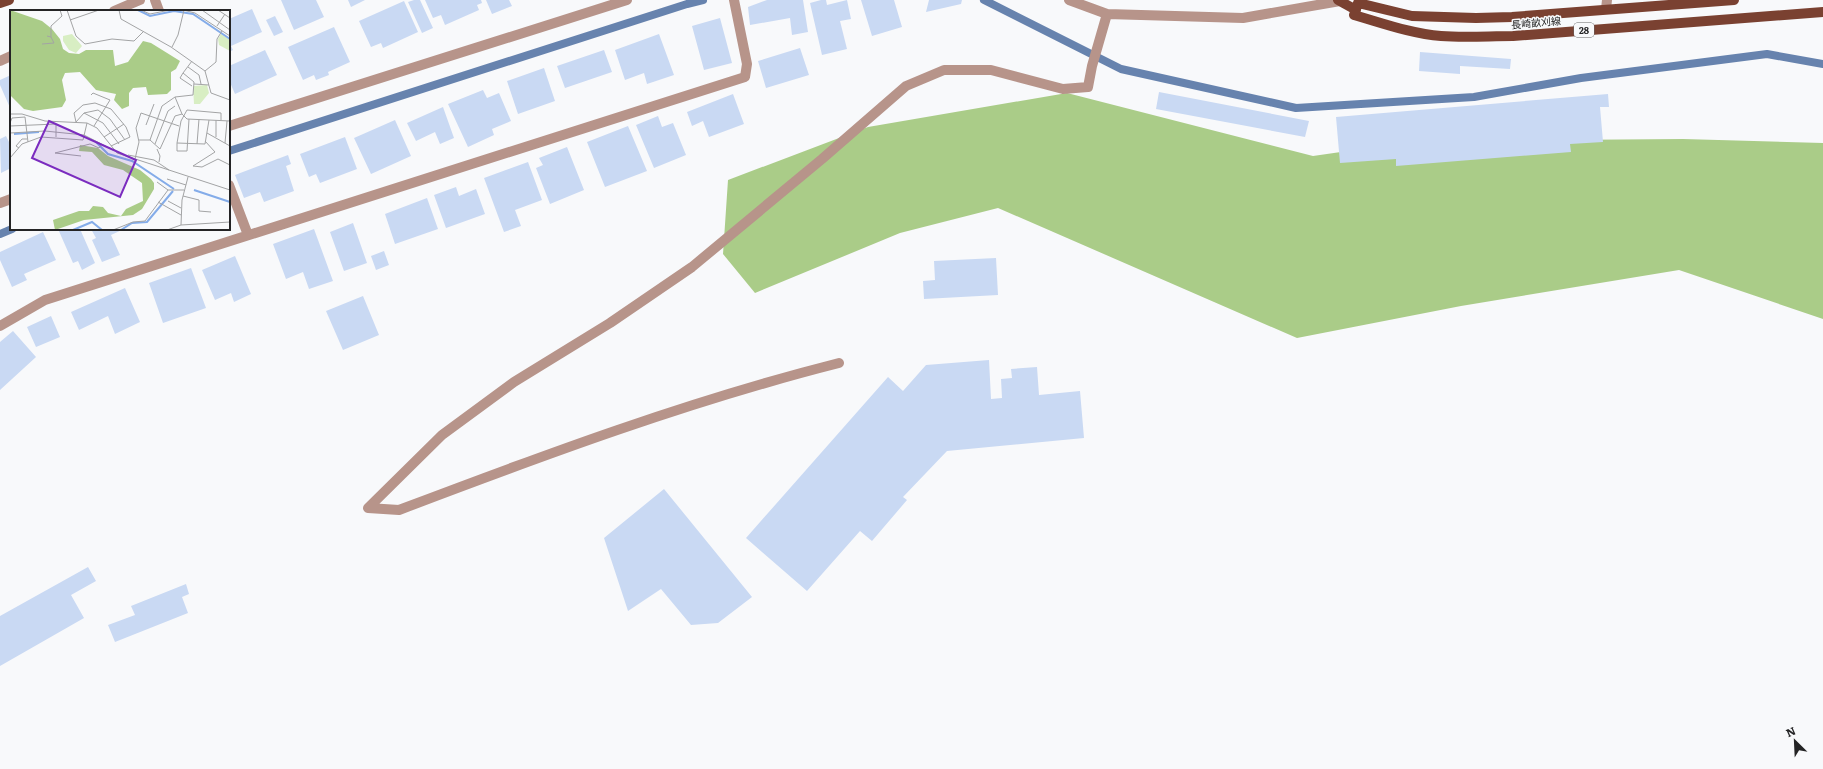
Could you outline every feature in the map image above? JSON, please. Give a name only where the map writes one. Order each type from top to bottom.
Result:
[{"type":"main road","points":[[0,3],[9,0]]},
{"type":"main road","name":"長崎畝刈線","points":[[1734,0],[1607,4],[1512,17],[1476,18],[1412,16],[1358,3],[1354,15],[1413,31],[1440,36],[1476,37],[1513,36],[1823,12]]},
{"type":"main road","name":"長崎畝刈線","points":[[1339,1],[1356,10]]},
{"type":"street","points":[[116,10],[140,0]]},
{"type":"street","points":[[155,0],[159,10]]},
{"type":"street","points":[[230,126],[627,0]]},
{"type":"street","points":[[0,326],[45,300],[248,234],[745,77],[747,64],[734,0]]},
{"type":"street","points":[[1069,0],[1107,14],[1243,18],[1339,1]]},
{"type":"street","points":[[839,362],[765,381],[612,431],[399,510],[368,508],[442,435],[514,382],[610,323],[692,267],[822,159],[906,86],[944,70],[991,70],[1063,90],[1088,87],[1092,66],[1107,14]]},
{"type":"street","points":[[0,61],[10,56]]},
{"type":"street","points":[[230,188],[248,234]]},
{"type":"street","points":[[0,203],[10,199]]},
{"type":"green space","points":[[1067,93],[1313,156],[1417,141],[1683,139],[1823,143],[1823,319],[1679,270],[1461,306],[1297,338],[998,208],[900,233],[755,293],[723,254],[728,180],[868,127]]},
{"type":"building","points":[[281,0],[316,0],[324,17],[294,30]]},
{"type":"building","points":[[348,0],[365,0],[351,7]]},
{"type":"building","points":[[420,0],[433,28],[422,33],[408,2]]},
{"type":"building","points":[[425,0],[481,0],[482,3],[477,5],[479,10],[445,25],[441,15],[433,18]]},
{"type":"building","points":[[486,0],[509,0],[512,6],[492,14]]},
{"type":"building","points":[[767,0],[803,0],[808,32],[792,35],[790,18],[750,25],[748,7]]},
{"type":"building","points":[[826,0],[827,5],[847,0],[851,19],[840,21],[847,49],[822,55],[810,3]]},
{"type":"building","points":[[861,0],[894,0],[902,27],[872,36]]},
{"type":"building","points":[[929,0],[962,0],[961,4],[926,12]]},
{"type":"building","points":[[404,1],[418,32],[383,48],[381,43],[371,47],[359,21]]},
{"type":"building","points":[[252,9],[262,32],[231,46],[233,50],[230,52],[230,19]]},
{"type":"building","points":[[275,16],[283,32],[274,36],[266,20]]},
{"type":"building","points":[[720,18],[732,63],[704,70],[692,26]]},
{"type":"building","points":[[334,27],[350,62],[328,72],[329,75],[316,80],[314,75],[303,80],[288,47]]},
{"type":"building","points":[[659,34],[674,75],[647,84],[644,73],[625,80],[615,50]]},
{"type":"building","points":[[800,48],[809,75],[766,88],[758,61]]},
{"type":"building","points":[[265,50],[277,75],[235,94],[230,82],[230,66]]},
{"type":"building","points":[[604,50],[612,72],[565,88],[557,66]]},
{"type":"building","points":[[1420,52],[1511,59],[1510,69],[1460,66],[1460,74],[1419,71]]},
{"type":"building","points":[[544,68],[555,101],[518,114],[507,81]]},
{"type":"building","points":[[10,75],[10,108],[0,85],[0,80]]},
{"type":"building","points":[[483,90],[487,98],[499,93],[511,121],[492,129],[494,135],[468,147],[448,104]]},
{"type":"building","points":[[1159,92],[1309,121],[1305,137],[1156,109]]},
{"type":"building","points":[[733,94],[744,124],[709,137],[703,121],[692,126],[687,112]]},
{"type":"building","points":[[1608,94],[1609,107],[1600,107],[1603,142],[1570,144],[1571,152],[1396,166],[1396,159],[1340,163],[1336,117]]},
{"type":"building","points":[[443,107],[454,138],[440,144],[435,132],[416,141],[407,123]]},
{"type":"building","points":[[658,116],[662,127],[673,123],[686,155],[654,168],[636,125]]},
{"type":"building","points":[[395,120],[411,156],[371,174],[354,138]]},
{"type":"building","points":[[628,126],[647,171],[605,187],[587,142]]},
{"type":"building","points":[[6,136],[10,144],[10,168],[1,173],[0,139]]},
{"type":"building","points":[[345,137],[357,169],[320,183],[316,174],[309,177],[300,154]]},
{"type":"building","points":[[567,147],[584,190],[550,204],[536,168],[543,165],[539,158]]},
{"type":"building","points":[[288,155],[291,164],[286,166],[294,191],[264,202],[260,192],[244,198],[235,175]]},
{"type":"building","points":[[528,162],[542,200],[515,210],[521,226],[504,232],[484,178]]},
{"type":"building","points":[[456,187],[459,196],[476,189],[485,214],[446,228],[434,195]]},
{"type":"building","points":[[427,198],[438,229],[395,244],[385,214]]},
{"type":"building","points":[[353,223],[367,263],[344,271],[330,232]]},
{"type":"building","points":[[314,229],[333,281],[309,289],[303,272],[286,279],[273,244]]},
{"type":"building","points":[[58,230],[80,230],[95,263],[82,270],[78,261],[73,263]]},
{"type":"building","points":[[92,230],[122,230],[111,235],[120,255],[102,262],[92,240],[96,238]]},
{"type":"building","points":[[43,232],[56,260],[24,274],[27,280],[12,287],[0,260],[0,252]]},
{"type":"building","points":[[384,251],[389,265],[376,270],[371,256]]},
{"type":"building","points":[[235,256],[251,294],[234,302],[231,293],[215,300],[202,270]]},
{"type":"building","points":[[996,258],[998,295],[924,299],[923,281],[935,280],[934,261]]},
{"type":"building","points":[[191,268],[206,308],[163,323],[149,283]]},
{"type":"building","points":[[125,288],[140,322],[115,334],[108,316],[79,330],[71,312]]},
{"type":"building","points":[[363,296],[379,335],[343,350],[326,311]]},
{"type":"building","points":[[51,316],[60,337],[36,347],[27,327]]},
{"type":"building","points":[[13,331],[36,357],[0,390],[0,342]]},
{"type":"building","points":[[989,360],[991,399],[1002,398],[1001,379],[1012,378],[1011,369],[1037,367],[1039,395],[1080,391],[1084,438],[947,451],[903,497],[907,500],[872,541],[860,531],[807,591],[746,538],[888,377],[903,391],[926,365]]},
{"type":"building","points":[[664,489],[752,597],[718,623],[691,625],[661,589],[628,611],[604,538]]},
{"type":"building","points":[[88,567],[96,581],[71,595],[84,618],[0,666],[0,616]]},
{"type":"building","points":[[186,584],[189,594],[182,597],[188,613],[115,642],[108,625],[135,615],[131,606]]},
{"type":"waterway","points":[[230,151],[703,0]]},
{"type":"waterway","points":[[984,0],[1121,69],[1296,108],[1474,97],[1581,78],[1767,54],[1823,64]]},
{"type":"waterway","points":[[0,234],[10,230]]}]
